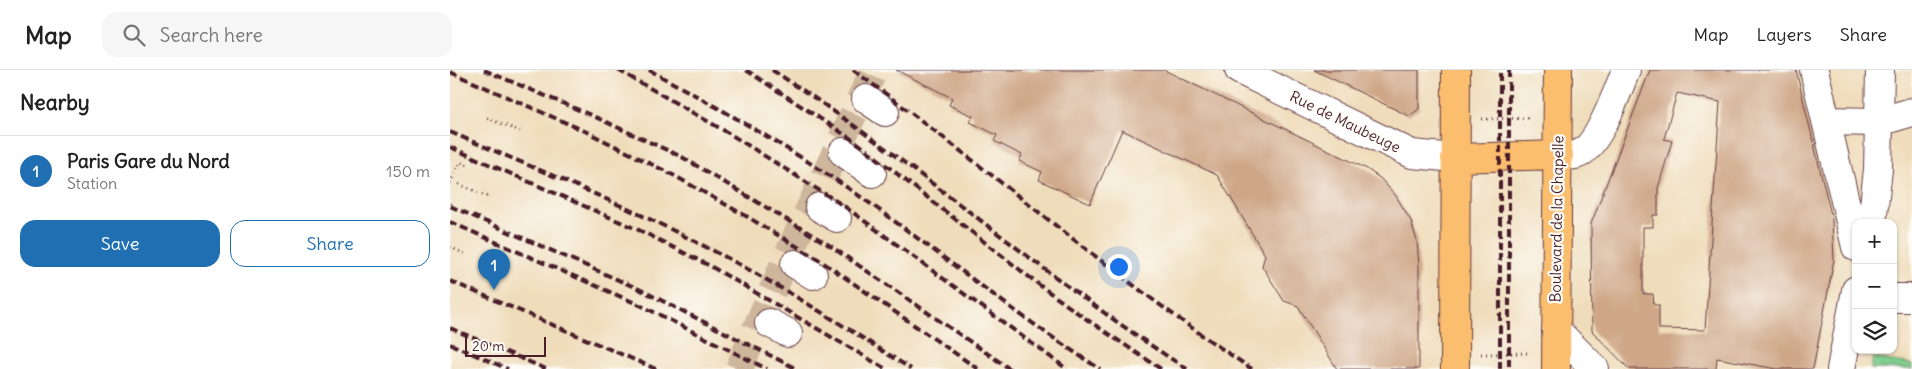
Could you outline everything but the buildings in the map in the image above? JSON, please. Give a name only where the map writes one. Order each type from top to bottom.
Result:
[{"type":"main road","points":[[1454,369],[1456,70]]},
{"type":"main road","name":"Boulevard de la Chapelle","points":[[1546,361],[1556,330],[1559,155],[1558,70]]},
{"type":"main road","points":[[1455,158],[1559,155]]},
{"type":"street","name":"Rue de Maubeuge","points":[[1239,70],[1412,154],[1455,158]]},
{"type":"street","points":[[1559,155],[1577,155],[1593,139],[1603,126],[1626,70]]},
{"type":"street","points":[[1814,70],[1852,230]]},
{"type":"street","points":[[1872,219],[1878,169],[1880,70]]},
{"type":"street","points":[[1826,121],[1878,122],[1912,112]]},
{"type":"street","points":[[843,152],[872,173]]},
{"type":"street","points":[[1897,298],[1912,298]]},
{"type":"street","points":[[1841,369],[1853,309]]},
{"type":"street","points":[[1556,330],[1595,369]]},
{"type":"path","points":[[488,118],[520,131]]},
{"type":"path","points":[[1479,119],[1539,118]]},
{"type":"path","points":[[450,183],[460,162],[468,165]]},
{"type":"path","points":[[459,184],[491,198]]},
{"type":"path","points":[[450,247],[465,254]]},
{"type":"path","points":[[1478,354],[1546,361]]},
{"type":"green space","points":[[1873,358],[1912,364],[1912,369],[1871,369]]},
{"type":"tunnel","points":[[739,369],[786,259],[874,70]]},
{"type":"railway","points":[[484,70],[593,116],[682,157],[829,245],[1010,369]]},
{"type":"railway","points":[[618,70],[730,134],[844,206],[1067,369]]},
{"type":"railway","points":[[649,70],[736,118],[821,170],[875,207],[1042,330],[1100,369]]},
{"type":"railway","points":[[746,70],[859,144],[1042,287],[1161,369]]},
{"type":"railway","points":[[772,70],[825,105],[1134,334],[1187,369]]},
{"type":"railway","points":[[853,70],[1150,298],[1252,369]]},
{"type":"railway","points":[[1500,70],[1500,369]]},
{"type":"railway","points":[[1509,70],[1509,369]]},
{"type":"railway","points":[[450,72],[587,132],[673,175],[746,216],[818,259],[978,369]]},
{"type":"railway","points":[[450,132],[605,198],[724,256],[805,302],[911,369]]},
{"type":"railway","points":[[450,147],[641,231],[712,267],[886,369]]},
{"type":"railway","points":[[450,206],[639,289],[797,369]]},
{"type":"railway","points":[[450,222],[642,306],[767,369]]},
{"type":"railway","points":[[450,281],[656,369]]},
{"type":"railway","points":[[450,328],[546,369]]},
{"type":"railway","points":[[450,344],[508,369]]},
{"type":"place","name":"Paris Gare du Nord","points":[[494,290]]}]
